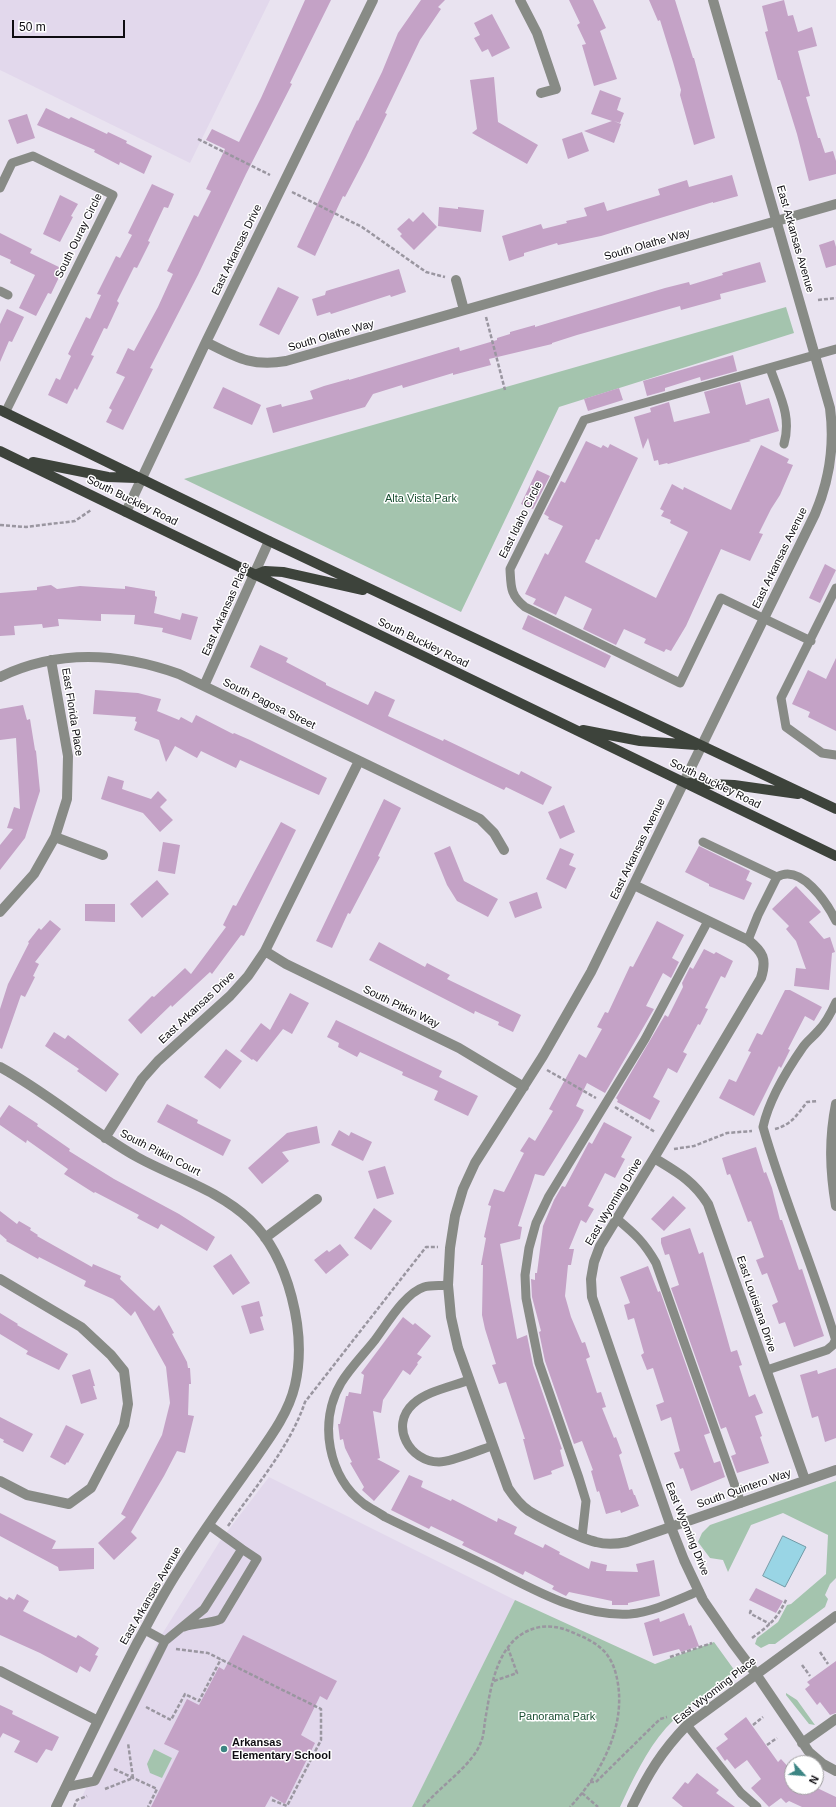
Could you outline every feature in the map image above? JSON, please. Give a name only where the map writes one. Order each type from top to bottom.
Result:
[{"type":"main road","points":[[2,412],[380,594],[836,809]]},
{"type":"main road","name":"South Buckley Road","points":[[0,451],[836,856]]},
{"type":"main road","points":[[16,458],[76,472],[108,477],[141,479]]},
{"type":"main road","points":[[255,574],[265,571],[283,572],[380,594]]},
{"type":"main road","points":[[570,727],[640,741],[703,746]]},
{"type":"main road","points":[[684,783],[734,785],[808,796]]},
{"type":"street","name":"East Arkansas Drive","points":[[126,512],[206,342],[373,0]]},
{"type":"street","points":[[520,0],[537,34],[556,89],[541,93]]},
{"type":"street","name":"East Arkansas Avenue","points":[[524,1087],[591,972],[703,746],[815,514],[832,475],[832,426],[830,408],[713,0]]},
{"type":"street","name":"South Olathe Way","points":[[206,342],[237,357],[254,363],[269,364],[286,362],[836,204]]},
{"type":"street","points":[[456,280],[464,310]]},
{"type":"street","name":"East Arkansas Place","points":[[204,686],[269,541]]},
{"type":"street","name":"South Pagosa Street","points":[[0,676],[32,664],[77,657],[112,657],[135,660],[179,674],[480,819],[494,833],[504,850]]},
{"type":"street","name":"East Florida Place","points":[[0,912],[34,874],[55,837],[67,799],[68,756],[51,660]]},
{"type":"street","name":"East Arkansas Drive","points":[[105,1138],[142,1079],[158,1061],[230,996],[248,976],[265,951],[359,761]]},
{"type":"street","points":[[55,837],[103,855]]},
{"type":"street","name":"East Wyoming Drive","points":[[634,885],[748,940],[759,948],[763,959],[764,968],[761,978],[600,1246],[594,1262],[591,1279],[592,1297],[671,1527],[684,1560],[699,1591],[732,1642],[756,1674],[802,1743],[809,1752],[823,1764],[836,1771]]},
{"type":"street","name":"South Pitkin Way","points":[[265,951],[286,964],[459,1048],[524,1087]]},
{"type":"street","name":"South Pitkin Court","points":[[0,1067],[21,1078],[105,1138],[138,1158],[212,1192],[250,1220],[265,1238],[288,1283],[296,1311],[298,1339],[295,1386]]},
{"type":"street","name":"South Quintero Way","points":[[524,1087],[476,1163],[463,1189],[455,1216],[450,1248],[448,1285],[451,1317],[458,1348],[508,1488],[518,1501],[529,1511],[582,1537],[596,1542],[612,1544],[627,1542],[836,1470]]},
{"type":"street","points":[[836,1104],[832,1124],[830,1151],[831,1179],[836,1206]]},
{"type":"street","name":"East Louisiana Drive","points":[[654,1158],[688,1179],[700,1191],[708,1204],[805,1480]]},
{"type":"street","points":[[265,1238],[316,1199]]},
{"type":"street","points":[[0,1279],[82,1327],[111,1355],[124,1371],[128,1404],[124,1425],[90,1488],[69,1504],[27,1495],[0,1481]]},
{"type":"street","name":"East Arkansas Avenue","points":[[56,1807],[144,1630],[179,1568],[275,1430],[295,1386]]},
{"type":"street","name":"East Wyoming Place","points":[[632,1807],[652,1767],[668,1745],[687,1725],[836,1616]]},
{"type":"street","points":[[0,1671],[98,1721]]},
{"type":"street","points":[[802,1743],[836,1719]]},
{"type":"lane","name":"South Ouray Circle","points":[[0,188],[12,163],[33,156],[113,195],[2,412]]},
{"type":"lane","name":"East Idaho Circle","points":[[764,619],[721,598],[680,683],[525,607],[516,600],[512,592],[510,569],[584,420],[836,349]]},
{"type":"lane","points":[[770,368],[786,413],[788,430],[784,444]]},
{"type":"lane","points":[[836,588],[811,641],[781,698],[786,726],[822,753],[836,755]]},
{"type":"lane","points":[[764,619],[811,641]]},
{"type":"lane","points":[[703,842],[777,877]]},
{"type":"lane","points":[[748,940],[758,915],[777,877],[783,873],[796,874],[823,899],[836,921]]},
{"type":"lane","points":[[582,1537],[586,1501],[580,1478],[539,1363],[531,1328],[526,1298],[525,1274],[529,1248],[536,1223],[549,1196],[645,1039],[708,921]]},
{"type":"lane","points":[[767,1370],[827,1350],[836,1340],[763,1127],[771,1104],[791,1067],[804,1046],[819,1031],[830,1015],[836,1002]]},
{"type":"lane","points":[[617,1219],[636,1235],[646,1246],[656,1263],[741,1503]]},
{"type":"lane","points":[[448,1285],[426,1286],[416,1290],[403,1303],[341,1383],[330,1408],[329,1430],[332,1457],[339,1473],[353,1492],[364,1504],[385,1517],[554,1599],[584,1609],[610,1613],[631,1614],[663,1606],[699,1591]]},
{"type":"lane","points":[[469,1380],[420,1398],[411,1405],[405,1416],[403,1426],[404,1438],[410,1449],[419,1457],[430,1462],[442,1462],[492,1446]]},
{"type":"lane","points":[[179,1629],[221,1619],[257,1559],[209,1525]]},
{"type":"lane","points":[[66,1787],[95,1781],[165,1641],[204,1609],[242,1549]]},
{"type":"lane","points":[[144,1630],[165,1641]]},
{"type":"lane","points":[[687,1725],[742,1793],[757,1807]]},
{"type":"path","points":[[198,139],[270,175]]},
{"type":"path","points":[[283,183],[296,195],[362,227],[426,272],[456,280]]},
{"type":"path","points":[[818,300],[836,298]]},
{"type":"path","points":[[486,317],[505,390]]},
{"type":"path","points":[[0,525],[26,527],[75,521],[91,510]]},
{"type":"path","points":[[538,1064],[582,1091],[607,1103],[656,1132]]},
{"type":"path","points":[[305,1402],[426,1247],[450,1248]]},
{"type":"path","points":[[752,1638],[778,1616],[787,1598]]},
{"type":"path","points":[[751,1610],[750,1613],[770,1624]]},
{"type":"path","points":[[423,1807],[462,1769],[482,1742],[500,1658],[521,1634],[543,1626],[554,1625],[565,1628],[593,1642],[608,1657],[616,1674],[619,1694],[619,1708],[610,1744],[601,1765],[582,1793],[570,1807]]},
{"type":"path","points":[[670,1658],[712,1643]]},
{"type":"path","points":[[494,1681],[517,1673],[508,1648]]},
{"type":"path","points":[[176,1649],[208,1653],[321,1709],[320,1740],[287,1806],[272,1800]]},
{"type":"path","points":[[820,1652],[828,1664]]},
{"type":"path","points":[[146,1707],[171,1720],[185,1694],[199,1701],[221,1659]]},
{"type":"path","points":[[802,1665],[810,1676]]},
{"type":"path","points":[[590,1782],[596,1782],[660,1719],[667,1717]]},
{"type":"path","points":[[753,1725],[763,1717]]},
{"type":"path","points":[[767,1745],[777,1738]]},
{"type":"path","points":[[128,1742],[133,1778]]},
{"type":"path","points":[[114,1769],[157,1789],[148,1807]]},
{"type":"path","points":[[102,1790],[133,1778]]},
{"type":"path","points":[[582,1793],[598,1807]]},
{"type":"shaded area","points":[[0,0],[270,0],[190,163],[0,70]]},
{"type":"shaded area","points":[[269,1477],[515,1600],[412,1807],[77,1807],[159,1639],[220,1541]]},
{"type":"green space","name":"Alta Vista Park","points":[[786,307],[794,333],[559,407],[461,612],[184,479]]},
{"type":"green space","points":[[836,1481],[836,1578],[830,1584],[825,1595],[828,1599],[825,1607],[775,1644],[769,1644],[761,1648],[755,1644],[757,1638],[778,1622],[787,1605],[791,1604],[826,1574],[828,1535],[783,1513],[751,1525],[728,1572],[723,1560],[710,1558],[698,1542],[702,1533],[710,1525]]},
{"type":"green space","name":"Panorama Park","points":[[515,1600],[655,1664],[714,1642],[735,1671],[691,1705],[666,1728],[646,1756],[620,1807],[412,1807]]},
{"type":"green space","points":[[786,1693],[797,1700],[815,1725],[809,1724]]},
{"type":"green space","points":[[154,1749],[172,1758],[162,1778],[150,1773],[147,1764]]},
{"type":"water","points":[[783,1536],[806,1547],[785,1587],[763,1576]]},
{"type":"building","points":[[305,0],[331,0],[290,83],[292,84],[246,174],[198,275],[150,368],[153,369],[123,430],[106,422],[112,410],[109,408],[125,377],[116,373],[128,348],[134,351],[158,307],[173,274],[167,271],[194,215],[198,217],[211,191],[206,189],[225,149],[206,140],[212,129],[239,142],[261,98]]},
{"type":"building","points":[[421,0],[445,0],[438,7],[441,9],[420,40],[385,113],[387,114],[345,197],[343,196],[315,256],[297,247],[357,120],[358,121],[382,72],[398,33]]},
{"type":"building","points":[[569,0],[593,0],[606,28],[600,31],[617,79],[594,86],[582,45],[586,44],[577,25],[580,23]]},
{"type":"building","points":[[649,0],[675,0],[694,58],[715,138],[694,145],[680,95],[681,90],[660,20],[658,21]]},
{"type":"building","points":[[784,0],[788,16],[793,15],[798,32],[812,27],[817,46],[798,51],[810,96],[806,97],[818,138],[820,138],[825,153],[833,151],[836,161],[836,174],[809,181],[797,134],[780,80],[778,80],[765,32],[768,31],[762,6]]},
{"type":"building","points":[[492,14],[510,48],[492,57],[488,49],[482,52],[474,38],[480,35],[474,23]]},
{"type":"building","points":[[494,77],[498,122],[538,145],[527,164],[472,133],[477,129],[470,80]]},
{"type":"building","points":[[600,90],[621,98],[617,110],[624,113],[620,123],[614,121],[621,124],[614,143],[584,131],[612,121],[591,114]]},
{"type":"building","points":[[46,108],[69,119],[71,117],[107,134],[108,132],[152,156],[144,174],[120,162],[119,165],[94,152],[95,150],[37,125]]},
{"type":"building","points":[[27,114],[35,138],[17,144],[8,120]]},
{"type":"building","points":[[582,132],[589,151],[568,159],[562,139]]},
{"type":"building","points":[[732,175],[738,196],[713,202],[601,236],[558,245],[557,243],[524,253],[524,256],[509,261],[502,236],[541,224],[543,229],[567,223],[566,221],[587,216],[584,208],[604,202],[607,211],[660,195],[658,189],[687,180],[689,187]]},
{"type":"building","points":[[152,184],[174,194],[168,208],[164,207],[148,241],[150,242],[137,268],[134,267],[117,301],[119,303],[107,329],[104,328],[91,355],[94,356],[77,390],[75,388],[67,404],[48,395],[56,378],[60,380],[71,356],[68,354],[86,317],[90,319],[101,295],[97,294],[116,256],[120,258],[132,235],[128,233]]},
{"type":"building","points":[[60,195],[78,204],[60,242],[43,234]]},
{"type":"building","points":[[439,207],[458,209],[458,207],[484,210],[481,232],[438,226]]},
{"type":"building","points":[[423,212],[437,227],[414,250],[400,236],[402,234],[397,229],[409,218],[413,222]]},
{"type":"building","points":[[0,233],[32,249],[30,253],[63,269],[51,294],[48,293],[36,316],[19,308],[35,275],[10,263],[11,260],[0,255]]},
{"type":"building","points":[[834,240],[836,247],[836,265],[826,268],[819,245]]},
{"type":"building","points":[[760,262],[766,282],[720,294],[721,299],[681,310],[680,306],[577,335],[552,344],[489,359],[491,365],[453,375],[453,373],[403,388],[402,385],[373,394],[365,407],[273,433],[266,408],[281,404],[282,407],[313,399],[310,391],[324,386],[459,347],[460,351],[497,340],[497,338],[510,334],[510,332],[535,325],[535,327],[665,288],[689,282],[690,285],[723,275],[722,273]]},
{"type":"building","points":[[399,269],[406,292],[391,297],[390,295],[331,314],[330,312],[317,316],[312,299],[325,295],[326,291]]},
{"type":"building","points":[[278,287],[299,297],[279,335],[259,325]]},
{"type":"building","points":[[7,309],[24,317],[12,342],[9,341],[0,362],[0,324]]},
{"type":"building","points":[[733,355],[737,371],[701,381],[700,377],[665,388],[665,391],[647,396],[643,381]]},
{"type":"building","points":[[740,382],[746,405],[769,398],[779,431],[749,440],[751,441],[668,464],[659,465],[658,460],[654,461],[648,438],[643,449],[634,417],[651,412],[650,408],[669,402],[674,422],[710,413],[704,392]]},
{"type":"building","points":[[223,387],[261,405],[252,425],[213,408]]},
{"type":"building","points":[[619,388],[623,400],[588,411],[584,399]]},
{"type":"building","points":[[586,441],[601,448],[603,445],[608,448],[610,444],[638,458],[599,540],[596,539],[585,562],[656,598],[688,532],[670,523],[671,520],[661,516],[664,511],[660,509],[672,484],[683,490],[684,487],[731,510],[761,445],[789,459],[787,463],[793,465],[780,495],[759,533],[763,534],[750,561],[721,549],[686,626],[671,651],[666,649],[664,652],[644,643],[646,639],[624,629],[616,645],[583,629],[592,609],[565,596],[556,615],[533,604],[536,599],[525,594],[545,553],[548,555],[563,526],[548,519],[549,517],[544,514],[561,481],[565,483]]},
{"type":"building","points":[[537,470],[550,476],[533,509],[521,504]]},
{"type":"building","points":[[825,564],[836,570],[820,603],[809,598]]},
{"type":"building","points":[[51,585],[57,589],[80,586],[125,589],[125,586],[155,591],[155,596],[157,597],[154,613],[180,620],[182,613],[198,617],[191,640],[162,632],[163,628],[134,624],[135,615],[101,614],[101,621],[58,619],[59,626],[43,628],[42,624],[14,626],[15,635],[0,636],[0,593],[37,590],[37,587]]},
{"type":"building","points":[[528,615],[611,656],[605,668],[522,629]]},
{"type":"building","points":[[260,645],[288,658],[286,662],[326,683],[326,685],[368,705],[375,691],[395,700],[388,716],[443,741],[444,739],[519,775],[521,771],[552,787],[543,805],[506,787],[504,790],[250,667]]},
{"type":"building","points":[[836,658],[836,731],[808,717],[810,712],[792,704],[808,670],[826,679]]},
{"type":"building","points":[[95,690],[138,693],[161,699],[157,711],[179,720],[181,717],[192,723],[196,715],[327,778],[319,795],[240,760],[236,768],[201,751],[197,758],[175,746],[166,762],[159,740],[134,730],[137,722],[135,721],[136,717],[93,714]]},
{"type":"building","points":[[23,705],[27,720],[30,719],[36,751],[40,791],[25,838],[0,870],[0,845],[13,829],[7,828],[14,807],[20,809],[16,738],[0,740],[0,709]]},
{"type":"building","points":[[108,776],[124,781],[122,789],[151,799],[158,791],[167,800],[160,807],[173,820],[160,832],[143,813],[101,799]]},
{"type":"building","points":[[384,799],[401,808],[378,856],[380,857],[350,914],[348,913],[332,948],[316,941]]},
{"type":"building","points":[[564,805],[575,832],[560,839],[548,812]]},
{"type":"building","points":[[281,822],[296,830],[244,936],[241,935],[212,974],[210,972],[172,1007],[171,1005],[141,1034],[128,1020],[152,996],[154,997],[185,968],[191,974],[226,927],[223,925],[233,905],[236,906]]},
{"type":"building","points":[[163,842],[180,845],[175,874],[158,871]]},
{"type":"building","points":[[450,846],[464,881],[498,899],[488,917],[457,901],[447,885],[434,853]]},
{"type":"building","points":[[699,846],[750,871],[746,880],[752,883],[744,900],[709,886],[709,884],[685,872]]},
{"type":"building","points":[[560,848],[574,854],[569,865],[576,868],[566,889],[546,879]]},
{"type":"building","points":[[157,880],[169,894],[142,918],[130,904]]},
{"type":"building","points":[[796,886],[821,912],[809,922],[824,939],[830,937],[835,952],[832,953],[829,990],[794,986],[796,968],[806,969],[796,941],[786,929],[789,926],[772,909]]},
{"type":"building","points":[[537,892],[542,908],[515,918],[509,902]]},
{"type":"building","points":[[85,904],[115,904],[115,922],[85,921]]},
{"type":"building","points":[[50,920],[61,929],[35,962],[39,964],[33,976],[35,977],[25,997],[21,995],[2,1049],[0,1048],[0,1009],[8,984],[29,943],[28,942],[39,928],[41,930]]},
{"type":"building","points":[[657,921],[684,935],[672,958],[679,962],[671,978],[663,973],[646,1006],[654,1009],[605,1093],[587,1083],[576,1106],[584,1110],[579,1120],[544,1176],[535,1174],[518,1226],[522,1227],[520,1239],[500,1244],[517,1339],[527,1335],[533,1365],[562,1449],[560,1450],[564,1466],[551,1471],[552,1474],[534,1480],[523,1439],[525,1439],[506,1382],[499,1384],[492,1365],[496,1364],[482,1315],[483,1265],[481,1265],[486,1238],[484,1237],[491,1206],[488,1205],[494,1189],[504,1192],[524,1153],[520,1151],[529,1137],[535,1141],[553,1111],[549,1109],[579,1054],[586,1058],[602,1029],[597,1027],[605,1012],[608,1013],[630,966],[633,967]]},
{"type":"building","points":[[379,942],[425,967],[427,963],[450,975],[447,979],[521,1015],[513,1032],[498,1025],[499,1022],[475,1011],[474,1014],[369,960]]},
{"type":"building","points":[[704,949],[714,954],[716,952],[733,961],[725,978],[721,976],[705,1008],[708,1009],[700,1025],[698,1024],[683,1052],[687,1054],[677,1073],[668,1068],[653,1097],[660,1101],[650,1120],[617,1102],[618,1100],[616,1098],[665,1015],[668,1017],[683,987],[682,983],[690,967],[693,969]]},
{"type":"building","points":[[785,990],[790,990],[822,1007],[814,1021],[805,1016],[788,1049],[790,1050],[781,1068],[779,1066],[754,1116],[719,1098],[729,1079],[736,1082],[751,1052],[748,1051],[757,1033],[762,1035]]},
{"type":"building","points":[[290,993],[309,1003],[292,1034],[283,1029],[257,1062],[253,1059],[252,1060],[240,1051],[261,1023],[270,1030]]},
{"type":"building","points":[[336,1020],[442,1071],[439,1077],[478,1096],[468,1116],[434,1100],[438,1091],[402,1075],[403,1072],[360,1052],[357,1057],[338,1047],[339,1043],[327,1037]]},
{"type":"building","points":[[54,1032],[65,1039],[68,1035],[119,1074],[106,1092],[77,1071],[79,1069],[45,1046]]},
{"type":"building","points":[[226,1049],[242,1061],[220,1089],[204,1077]]},
{"type":"building","points":[[167,1104],[198,1120],[197,1123],[231,1140],[223,1156],[157,1122]]},
{"type":"building","points":[[9,1105],[38,1124],[37,1126],[70,1149],[69,1151],[114,1179],[179,1214],[215,1237],[207,1251],[161,1224],[158,1229],[137,1218],[139,1215],[95,1192],[94,1193],[64,1174],[68,1169],[27,1140],[26,1143],[0,1125],[0,1118]]},
{"type":"building","points":[[604,1122],[632,1137],[621,1157],[625,1159],[615,1178],[605,1173],[588,1206],[594,1209],[586,1223],[581,1220],[569,1249],[574,1249],[571,1265],[568,1265],[565,1296],[571,1317],[582,1343],[585,1342],[590,1357],[586,1359],[597,1393],[601,1392],[606,1407],[602,1408],[614,1438],[616,1437],[622,1453],[619,1455],[629,1490],[632,1489],[639,1506],[621,1513],[620,1510],[606,1514],[599,1491],[597,1492],[591,1471],[593,1470],[582,1441],[574,1444],[545,1361],[539,1332],[541,1331],[532,1297],[531,1279],[535,1280],[543,1226],[554,1200],[562,1186],[565,1187],[589,1142],[592,1144]]},
{"type":"building","points":[[317,1126],[320,1143],[282,1152],[289,1161],[262,1184],[248,1168],[287,1133]]},
{"type":"building","points":[[339,1130],[349,1136],[351,1132],[372,1142],[363,1161],[331,1145]]},
{"type":"building","points":[[756,1147],[764,1173],[766,1172],[772,1188],[780,1220],[782,1220],[799,1270],[802,1269],[824,1336],[794,1347],[785,1322],[779,1324],[772,1305],[778,1302],[767,1273],[762,1275],[756,1260],[764,1257],[751,1221],[748,1222],[730,1174],[727,1175],[722,1158]]},
{"type":"building","points":[[385,1166],[394,1194],[377,1199],[368,1171]]},
{"type":"building","points":[[673,1196],[686,1208],[664,1231],[651,1219]]},
{"type":"building","points":[[374,1208],[392,1221],[371,1250],[354,1238]]},
{"type":"building","points":[[0,1211],[17,1224],[19,1221],[31,1228],[30,1230],[38,1235],[37,1236],[92,1267],[93,1264],[121,1276],[120,1279],[154,1311],[159,1305],[174,1333],[172,1334],[187,1362],[188,1368],[190,1368],[191,1384],[189,1384],[188,1415],[194,1416],[185,1453],[177,1451],[131,1532],[137,1538],[114,1560],[98,1543],[126,1517],[121,1514],[162,1435],[170,1403],[166,1367],[135,1311],[131,1316],[113,1299],[84,1286],[86,1281],[39,1257],[38,1259],[6,1241],[7,1240],[0,1234]]},
{"type":"building","points":[[690,1228],[699,1254],[703,1252],[731,1352],[737,1350],[742,1365],[739,1366],[749,1397],[755,1394],[763,1413],[755,1416],[762,1436],[760,1437],[769,1463],[737,1473],[731,1456],[736,1454],[726,1427],[721,1429],[671,1288],[679,1285],[669,1254],[665,1255],[661,1243],[661,1238]]},
{"type":"building","points":[[340,1244],[349,1255],[326,1274],[314,1260],[327,1250],[329,1252]]},
{"type":"building","points":[[231,1254],[250,1283],[233,1295],[213,1266]]},
{"type":"building","points":[[648,1266],[658,1292],[660,1291],[710,1433],[704,1435],[714,1463],[720,1461],[725,1477],[691,1491],[683,1468],[680,1469],[674,1453],[680,1451],[671,1417],[661,1421],[656,1405],[664,1402],[653,1368],[647,1370],[641,1355],[644,1353],[634,1318],[628,1320],[624,1305],[630,1303],[620,1277]]},
{"type":"building","points":[[259,1301],[263,1316],[260,1317],[264,1330],[250,1334],[241,1306]]},
{"type":"building","points":[[0,1313],[18,1324],[17,1325],[68,1354],[59,1370],[26,1354],[28,1351],[0,1334]]},
{"type":"building","points":[[403,1317],[413,1325],[415,1323],[431,1336],[417,1354],[422,1357],[410,1375],[403,1370],[383,1400],[381,1413],[373,1411],[380,1458],[377,1459],[400,1471],[374,1501],[362,1490],[364,1487],[350,1463],[352,1462],[345,1448],[343,1439],[340,1440],[338,1424],[340,1424],[346,1396],[348,1396],[349,1392],[361,1394],[364,1375],[361,1373]]},
{"type":"building","points":[[836,1368],[836,1438],[825,1442],[818,1416],[812,1418],[800,1375],[817,1370],[818,1374]]},
{"type":"building","points":[[90,1369],[97,1399],[81,1404],[72,1375]]},
{"type":"building","points":[[0,1417],[33,1434],[23,1452],[3,1442],[4,1440],[0,1438]]},
{"type":"building","points":[[66,1425],[84,1434],[68,1463],[67,1462],[65,1465],[50,1457]]},
{"type":"building","points":[[409,1475],[423,1481],[421,1487],[451,1501],[452,1499],[497,1522],[498,1518],[517,1527],[514,1534],[543,1548],[545,1544],[560,1552],[559,1554],[589,1569],[591,1561],[607,1565],[606,1571],[638,1572],[636,1564],[654,1560],[660,1596],[628,1603],[628,1605],[612,1605],[612,1601],[569,1592],[566,1596],[552,1589],[554,1586],[525,1571],[523,1575],[462,1545],[464,1542],[431,1526],[429,1529],[391,1510]]},
{"type":"building","points":[[0,1513],[56,1541],[52,1549],[94,1548],[94,1569],[59,1571],[58,1567],[0,1536]]},
{"type":"building","points":[[756,1588],[783,1601],[776,1613],[749,1600]]},
{"type":"building","points":[[17,1594],[29,1601],[23,1611],[76,1638],[78,1635],[99,1648],[95,1655],[98,1656],[90,1672],[80,1666],[77,1673],[40,1653],[0,1635],[0,1596],[7,1600],[9,1597],[14,1600]]},
{"type":"building","points":[[684,1613],[689,1626],[691,1625],[699,1646],[681,1652],[679,1649],[653,1656],[644,1623],[659,1618],[660,1622]]},
{"type":"building","points":[[243,1635],[337,1681],[327,1700],[320,1696],[301,1735],[315,1743],[285,1804],[271,1796],[265,1807],[151,1807],[179,1751],[164,1744],[187,1699],[199,1705],[219,1667],[224,1670]]},
{"type":"building","points":[[836,1661],[836,1713],[830,1715],[820,1702],[817,1705],[805,1689],[810,1685],[807,1682]]},
{"type":"building","points":[[0,1705],[13,1711],[12,1714],[59,1737],[52,1751],[46,1749],[37,1763],[14,1752],[20,1741],[3,1733],[0,1738]]},
{"type":"building","points":[[746,1717],[778,1762],[781,1759],[784,1762],[784,1795],[824,1795],[824,1791],[836,1797],[836,1807],[802,1807],[789,1801],[786,1803],[781,1798],[769,1807],[751,1788],[761,1779],[747,1760],[735,1769],[727,1759],[725,1761],[716,1748],[728,1739],[724,1734]]},
{"type":"building","points":[[697,1773],[719,1790],[716,1793],[735,1807],[683,1807],[672,1798],[685,1782],[688,1784]]},
{"type":"place","name":"Arkansas Elementary School","points":[[224,1749]]}]
